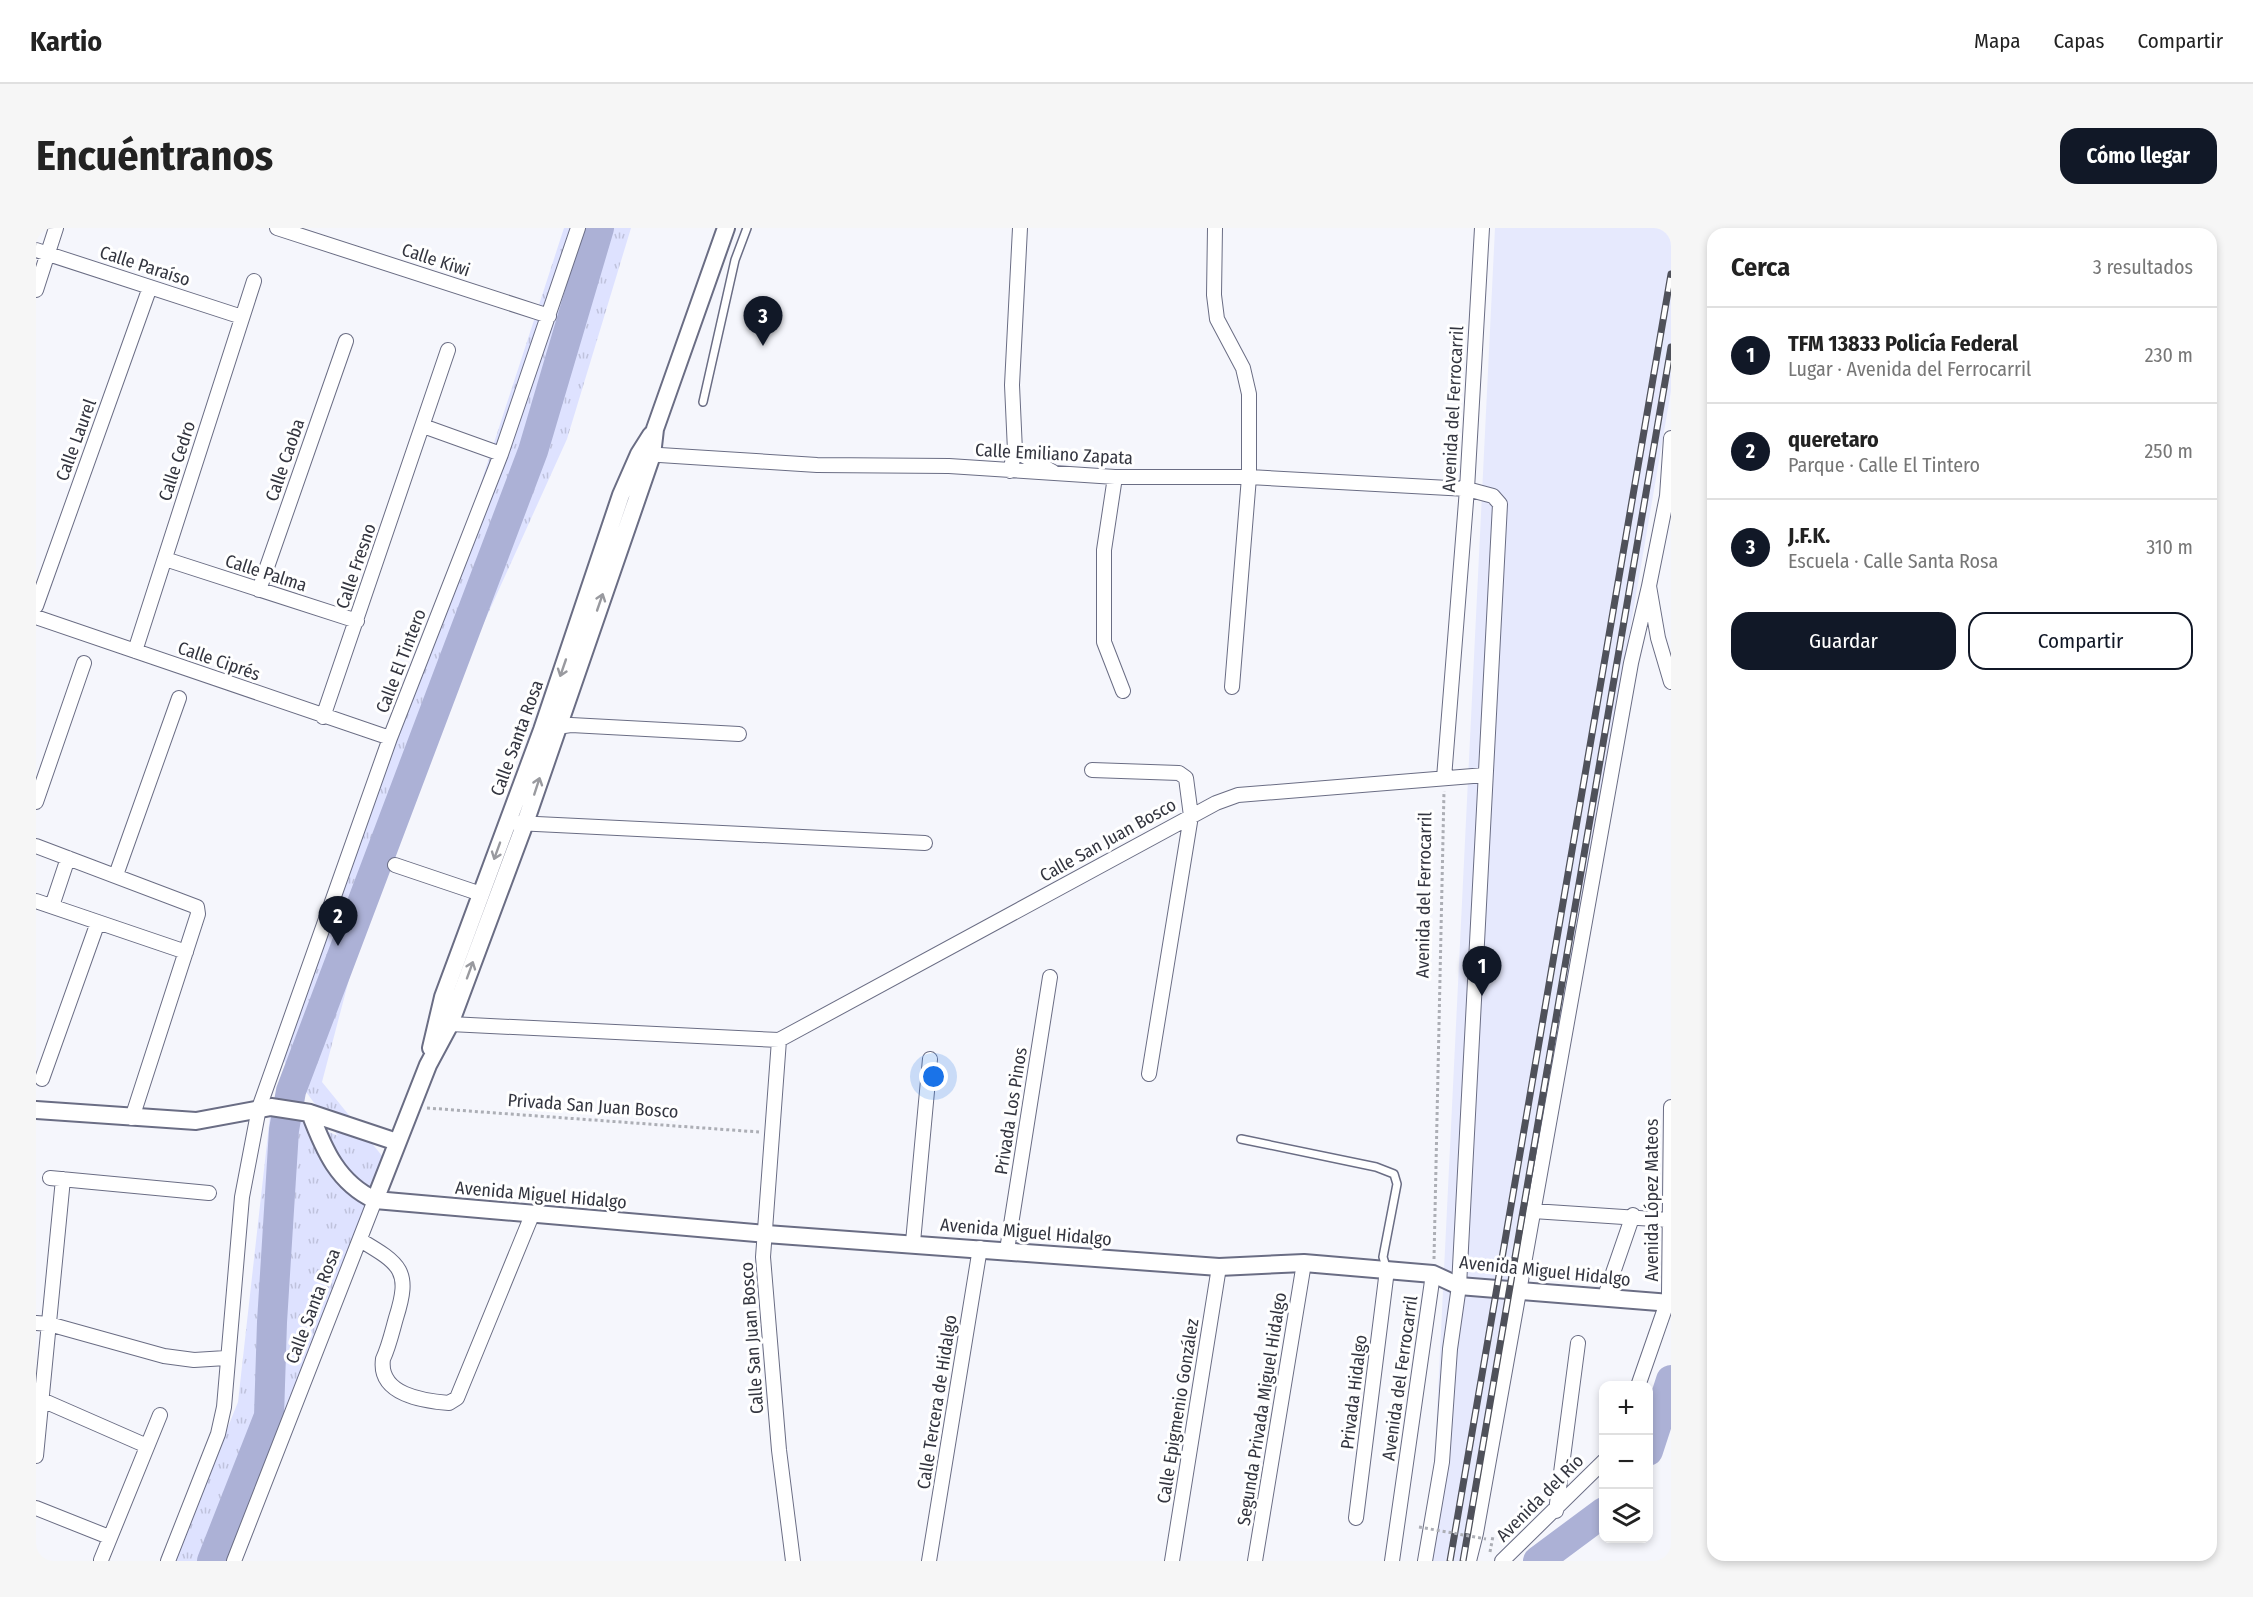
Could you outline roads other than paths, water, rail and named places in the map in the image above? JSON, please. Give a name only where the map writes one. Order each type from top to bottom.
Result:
[{"type":"street","points":[[36,290],[42,252],[56,228]]},
{"type":"street","name":"Calle Kiwi","points":[[278,228],[549,316]]},
{"type":"street","name":"Calle El Tintero","points":[[168,1561],[218,1434],[224,1407],[226,1358],[242,1197],[265,1108],[390,738],[501,454],[578,228]]},
{"type":"street","name":"Calle Santa Rosa","points":[[428,1065],[443,997],[525,823],[549,728],[618,527],[726,228]]},
{"type":"street","points":[[1010,471],[1015,451],[1012,384],[1020,228]]},
{"type":"street","points":[[1215,228],[1214,295],[1217,319],[1243,368],[1249,394],[1250,477],[1232,687]]},
{"type":"street","name":"Avenida del Ferrocarril","points":[[1444,778],[1467,489],[1482,228]]},
{"type":"street","name":"Calle Paraíso","points":[[42,252],[242,316]]},
{"type":"street","name":"Calle Cedro","points":[[135,651],[254,281]]},
{"type":"street","name":"Calle Laurel","points":[[36,606],[150,287]]},
{"type":"street","name":"Calle Caoba","points":[[259,590],[346,341]]},
{"type":"street","name":"Calle Fresno","points":[[323,717],[448,350]]},
{"type":"street","points":[[423,426],[501,454]]},
{"type":"street","points":[[1468,1561],[1476,1533],[1631,663],[1669,496],[1671,438]]},
{"type":"street","points":[[1015,451],[1058,474]]},
{"type":"street","name":"Calle Emiliano Zapata","points":[[645,455],[817,465],[949,466],[1115,477],[1250,477],[1467,489],[1492,496],[1500,504],[1458,1286],[1450,1349],[1442,1462],[1425,1561]]},
{"type":"street","points":[[1115,477],[1104,550],[1104,642],[1123,691]]},
{"type":"street","name":"Calle Palma","points":[[165,559],[357,621]]},
{"type":"street","points":[[1649,586],[1658,638],[1671,682]]},
{"type":"street","name":"Calle Ciprés","points":[[36,616],[323,717],[390,738]]},
{"type":"street","points":[[36,802],[84,663]]},
{"type":"street","points":[[116,875],[179,698]]},
{"type":"street","points":[[549,728],[571,725],[739,734]]},
{"type":"street","name":"Calle Santa Rosa","points":[[234,1561],[411,1107],[428,1065],[450,1024],[479,922],[481,894],[507,822],[549,728]]},
{"type":"street","points":[[1092,770],[1184,774],[1191,816],[1149,1074]]},
{"type":"street","name":"Calle San Juan Bosco","points":[[794,1561],[779,1450],[763,1257],[779,1040],[1191,816],[1238,795],[1485,775]]},
{"type":"street","points":[[507,822],[925,843]]},
{"type":"street","points":[[36,846],[197,907],[198,914],[132,1118]]},
{"type":"street","points":[[52,906],[68,858]]},
{"type":"street","points":[[395,865],[481,894]]},
{"type":"street","points":[[36,901],[186,952]]},
{"type":"street","points":[[42,1079],[98,922]]},
{"type":"street","name":"Privada Los Pinos","points":[[1007,1250],[1050,977]]},
{"type":"street","points":[[450,1024],[779,1040]]},
{"type":"street","points":[[913,1242],[930,1059]]},
{"type":"street","name":"Avenida López Mateos","points":[[1670,1298],[1671,1107]]},
{"type":"street","points":[[36,1110],[196,1121],[265,1108],[306,1112],[397,1142]]},
{"type":"street","points":[[306,1112],[338,1173],[359,1193],[375,1200]]},
{"type":"street","points":[[36,1456],[42,1400],[42,1324],[57,1179],[210,1193]]},
{"type":"street","name":"Avenida Miguel Hidalgo","points":[[375,1200],[532,1215],[913,1242],[1219,1267],[1305,1263],[1433,1274],[1458,1286],[1519,1292],[1670,1298]]},
{"type":"street","points":[[1533,1210],[1633,1215],[1669,1220]]},
{"type":"street","points":[[360,1240],[384,1254],[397,1267],[404,1283],[403,1297],[383,1359],[382,1367],[387,1379],[410,1398],[449,1403],[457,1398],[532,1215]]},
{"type":"street","points":[[1605,1296],[1633,1215]]},
{"type":"street","name":"Calle Tercera de Hidalgo","points":[[929,1561],[980,1248]]},
{"type":"street","name":"Segunda Privada Miguel Hidalgo","points":[[1255,1561],[1305,1263]]},
{"type":"street","name":"Calle Epigmenio González","points":[[1173,1561],[1219,1267]]},
{"type":"street","name":"Privada Hidalgo","points":[[1356,1518],[1387,1270]]},
{"type":"street","name":"Avenida del Ferrocarril","points":[[1392,1561],[1433,1274]]},
{"type":"street","points":[[1640,1381],[1670,1298]]},
{"type":"street","points":[[42,1324],[164,1356],[194,1360],[226,1358]]},
{"type":"street","points":[[1556,1510],[1578,1342]]},
{"type":"street","points":[[42,1400],[147,1446]]},
{"type":"street","points":[[101,1560],[160,1415]]},
{"type":"street","name":"Avenida del Río","points":[[1502,1561],[1599,1466]]},
{"type":"street","points":[[36,1508],[110,1537]]},
{"type":"lane","points":[[703,402],[735,260],[747,228]]},
{"type":"lane","points":[[1241,1139],[1376,1167],[1394,1174],[1397,1184],[1383,1257],[1387,1270]]},
{"type":"waterway","points":[[212,1561],[269,1416],[272,1322],[284,1130],[291,1091],[533,451],[599,228]]},
{"type":"waterway","points":[[1653,1436],[1671,1380]]},
{"type":"waterway","points":[[1538,1561],[1599,1516]]},
{"type":"railway","points":[[1450,1561],[1671,274]]},
{"type":"railway","points":[[1463,1561],[1671,347]]},
{"type":"place","name":"J.F.K.","points":[[763,346]]},
{"type":"place","name":"queretaro","points":[[338,946]]},
{"type":"place","name":"TFM 13833 Policía Federal","points":[[1482,996]]}]
